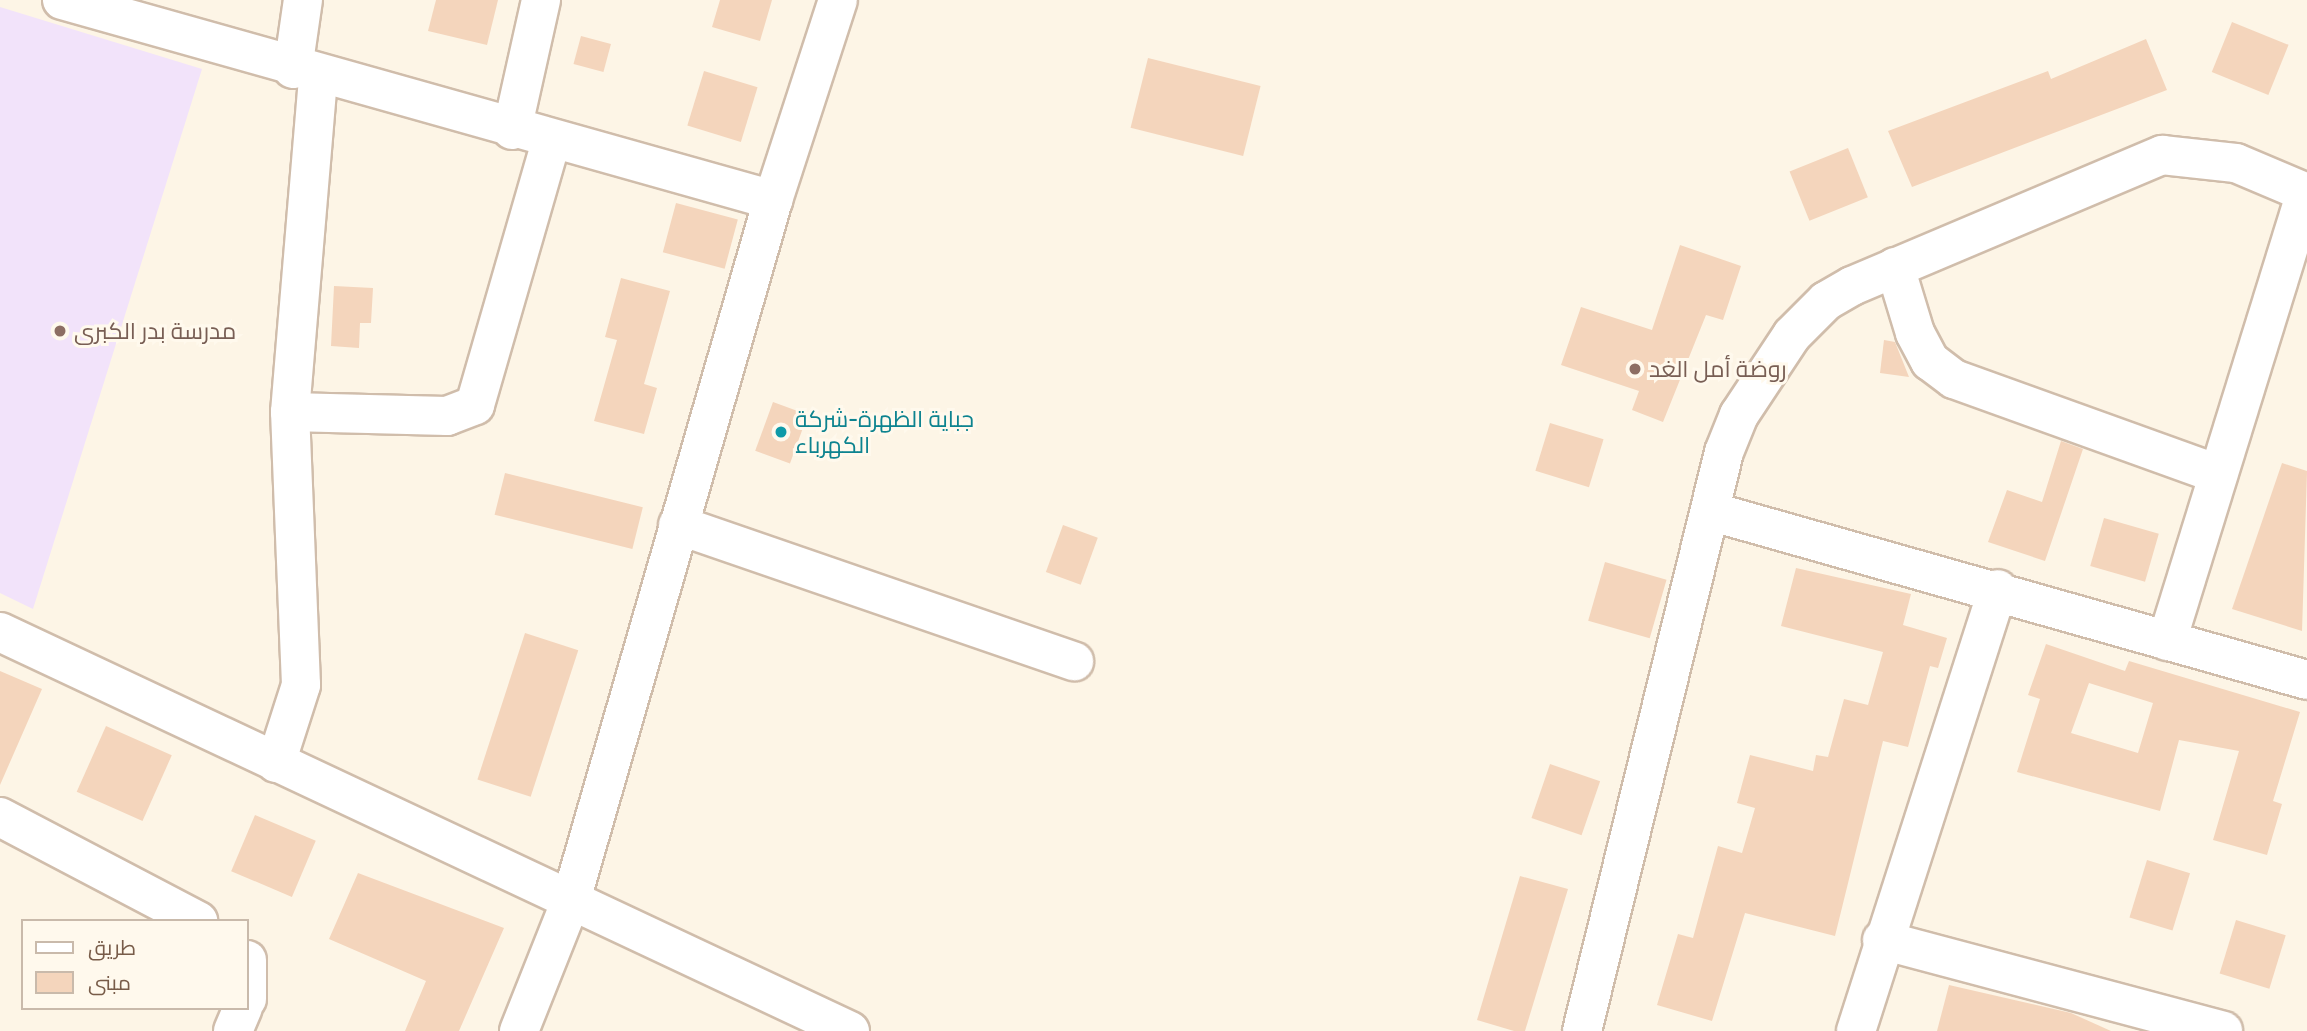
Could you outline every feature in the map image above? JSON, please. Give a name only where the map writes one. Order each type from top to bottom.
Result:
[{"type":"street","points":[[62,0],[551,141],[773,200]]},
{"type":"street","points":[[276,763],[302,685],[303,652],[290,412],[306,72],[303,0]]},
{"type":"street","points":[[512,130],[541,0]]},
{"type":"street","points":[[519,1031],[570,900],[773,200],[838,0]]},
{"type":"street","points":[[290,412],[447,416],[475,405],[551,141]]},
{"type":"street","points":[[1582,1031],[1713,512],[1724,452],[1739,415],[1792,335],[1825,301],[1895,267],[2162,155],[2236,163],[2306,193],[2215,474],[2167,641]]},
{"type":"street","points":[[1895,267],[1915,333],[1930,361],[1954,379],[2215,474]]},
{"type":"street","points":[[1713,512],[1998,589],[2167,641],[2307,680]]},
{"type":"street","points":[[678,525],[1074,661]]},
{"type":"street","points":[[1856,1031],[1882,940],[1998,589]]},
{"type":"street","points":[[0,632],[850,1031]]},
{"type":"street","points":[[0,817],[194,919]]},
{"type":"street","points":[[1882,940],[2223,1031]]},
{"type":"street","points":[[233,1031],[242,1010]]},
{"type":"shaded area","name":"مدرسة بدر الكبرى","points":[[0,7],[202,69],[33,609],[0,593]]},
{"type":"building","points":[[436,0],[498,0],[487,45],[428,31]]},
{"type":"building","points":[[720,0],[772,0],[760,41],[712,27]]},
{"type":"building","points":[[2232,22],[2289,45],[2268,95],[2212,72]]},
{"type":"building","points":[[581,36],[611,44],[603,72],[573,64]]},
{"type":"building","points":[[2146,39],[2167,90],[1912,187],[1888,131],[2048,71],[2051,79]]},
{"type":"building","points":[[1148,58],[1261,86],[1243,156],[1131,128]]},
{"type":"building","points":[[704,71],[758,87],[741,142],[687,126]]},
{"type":"building","points":[[1848,148],[1868,197],[1809,221],[1790,172]]},
{"type":"building","points":[[676,203],[738,220],[725,269],[663,252]]},
{"type":"building","points":[[1680,245],[1741,266],[1723,320],[1706,315],[1663,422],[1632,410],[1639,391],[1561,365],[1581,307],[1652,330]]},
{"type":"building","points":[[621,278],[670,291],[644,384],[657,388],[644,434],[594,421],[617,340],[605,337]]},
{"type":"building","points":[[334,286],[373,288],[371,323],[360,323],[359,348],[331,346]]},
{"type":"building","points":[[1884,340],[1895,342],[1909,377],[1880,373]]},
{"type":"building","name":"جباية الظهرة-شركة الكهرباء","points":[[773,402],[808,415],[790,464],[755,451]]},
{"type":"building","points":[[1550,423],[1604,439],[1589,487],[1535,471]]},
{"type":"building","points":[[2061,441],[2083,449],[2045,561],[1988,542],[2007,490],[2042,502]]},
{"type":"building","points":[[2282,463],[2307,471],[2302,631],[2232,609]]},
{"type":"building","points":[[505,473],[643,507],[632,549],[495,515]]},
{"type":"building","points":[[2104,518],[2159,534],[2145,582],[2090,566]]},
{"type":"building","points":[[1063,525],[1098,538],[1081,585],[1046,572]]},
{"type":"building","points":[[1605,562],[1667,580],[1650,638],[1588,621]]},
{"type":"building","points":[[1796,568],[1911,594],[1903,625],[1947,638],[1938,668],[1930,666],[1908,747],[1883,741],[1835,936],[1745,913],[1712,1021],[1657,1005],[1678,934],[1693,938],[1718,846],[1742,853],[1755,808],[1737,803],[1750,755],[1813,771],[1816,755],[1828,757],[1844,699],[1868,705],[1883,652],[1781,626]]},
{"type":"building","points":[[525,633],[578,650],[531,797],[477,779]]},
{"type":"building","points":[[2046,644],[2125,671],[2129,661],[2300,712],[2273,801],[2282,804],[2267,855],[2213,840],[2239,751],[2179,740],[2160,811],[2017,772],[2040,699],[2028,695]],"holes":[[[2089,683],[2153,703],[2138,753],[2071,733]]]},
{"type":"building","points":[[0,671],[42,689],[0,785]]},
{"type":"building","points":[[106,726],[172,755],[142,821],[77,792]]},
{"type":"building","points":[[1550,764],[1600,781],[1582,835],[1531,818]]},
{"type":"building","points":[[255,815],[316,841],[292,897],[231,871]]},
{"type":"building","points":[[2147,860],[2190,873],[2172,931],[2129,917]]},
{"type":"building","points":[[358,873],[504,928],[459,1031],[405,1031],[426,981],[329,939]]},
{"type":"building","points":[[1520,876],[1568,889],[1525,1031],[1514,1031],[1477,1020]]},
{"type":"building","points":[[2236,920],[2286,935],[2269,989],[2220,974]]},
{"type":"building","points":[[1949,985],[2071,1013],[2111,1031],[1937,1031]]},
{"type":"place","name":"مدرسة بدر الكبرى","points":[[60,331]]},
{"type":"place","name":"روضة أمل الغد","points":[[1635,369]]},
{"type":"place","name":"جباية الظهرة-شركة الكهرباء","points":[[781,432]]}]
